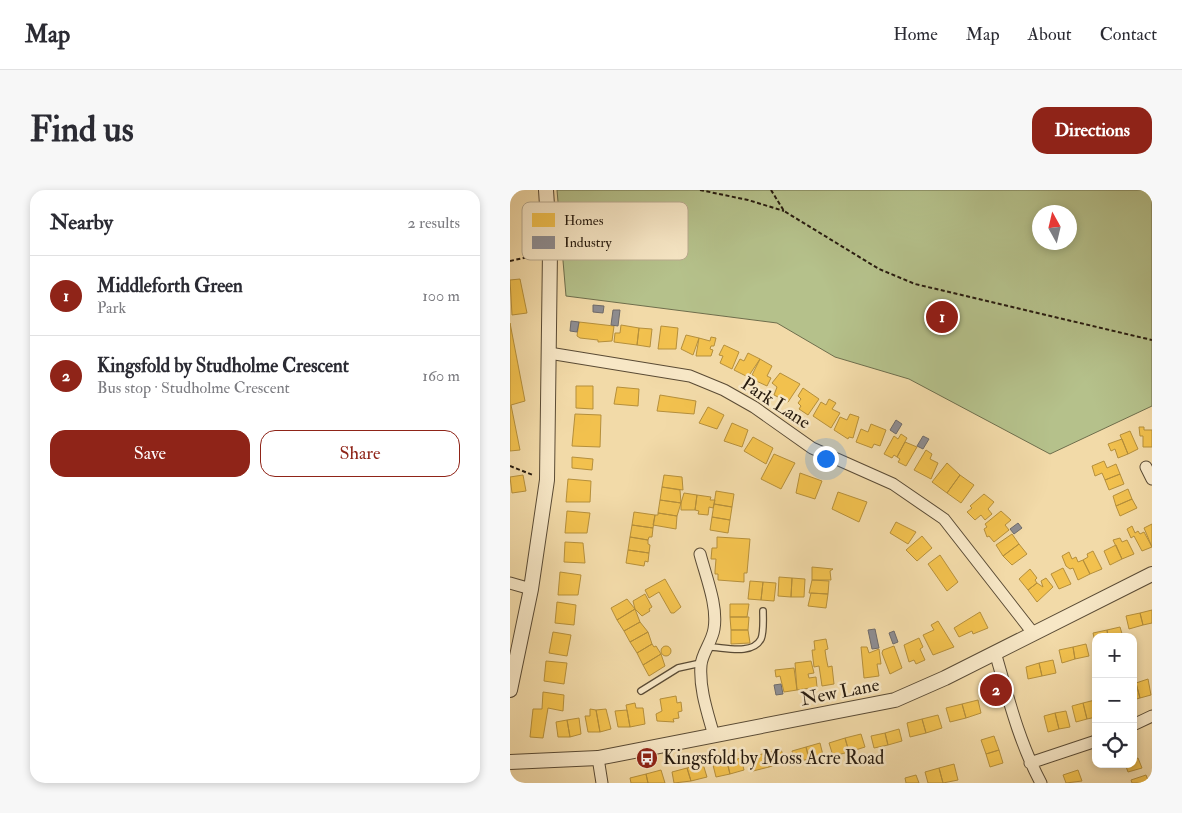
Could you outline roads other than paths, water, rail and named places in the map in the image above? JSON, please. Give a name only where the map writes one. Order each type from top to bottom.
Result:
[{"type":"street","points":[[510,690],[531,589],[547,480],[550,260]]},
{"type":"street","name":"Park Lane","points":[[549,353],[690,376],[724,390],[754,407],[812,448],[893,484],[944,519],[1033,633]]},
{"type":"street","points":[[1146,468],[1152,479]]},
{"type":"street","points":[[700,554],[714,610],[715,628],[701,663],[702,690],[714,736]]},
{"type":"street","name":"New Lane","points":[[510,762],[598,758],[895,700],[946,678],[1152,574]]},
{"type":"street","points":[[510,584],[531,589]]},
{"type":"street","points":[[995,652],[1012,713],[1030,764],[1041,783]]},
{"type":"street","points":[[1137,723],[1152,717]]},
{"type":"street","points":[[1030,764],[1092,742]]},
{"type":"street","points":[[598,758],[602,783]]},
{"type":"lane","points":[[709,646],[746,649],[755,645],[762,637],[763,611]]},
{"type":"lane","points":[[641,691],[678,668],[701,663]]},
{"type":"place","name":"Middleforth Green","points":[[942,317]]},
{"type":"place","name":"Kingsfold by Studholme Crescent","points":[[996,690]]},
{"type":"place","name":"Kingsfold by Moss Acre Road","points":[[647,758]]}]
